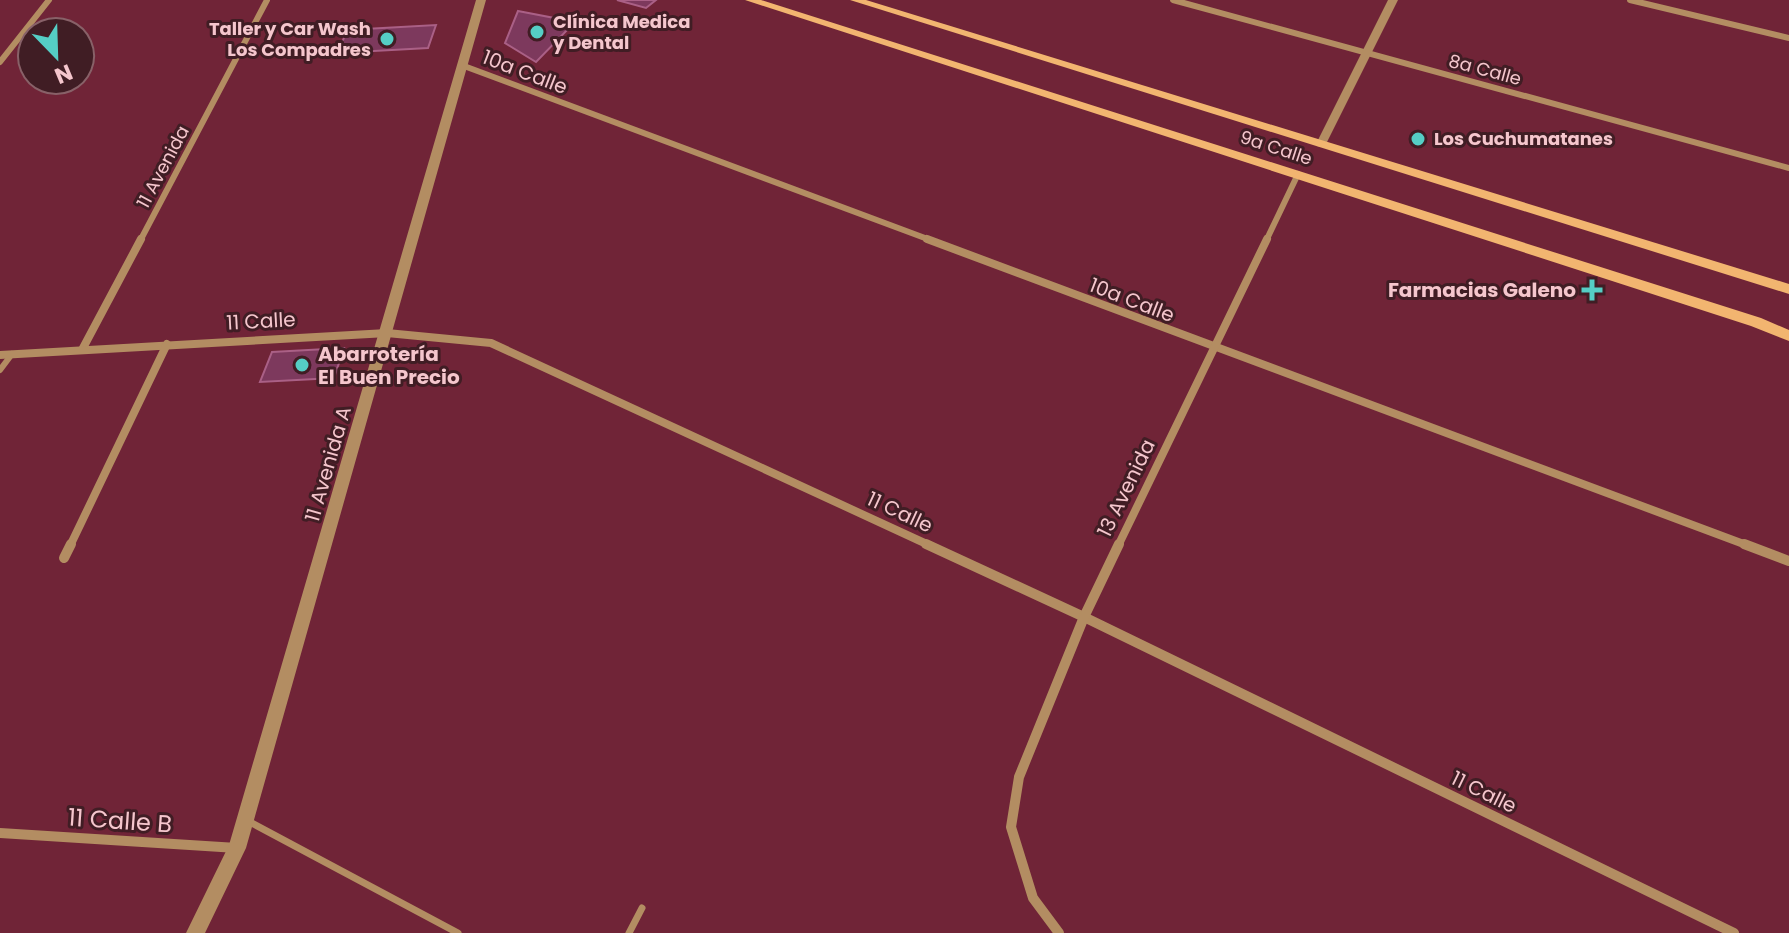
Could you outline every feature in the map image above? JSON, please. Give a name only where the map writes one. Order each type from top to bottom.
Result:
[{"type":"main road","name":"9a Calle","points":[[750,0],[1756,322],[1789,336]]},
{"type":"main road","name":"9a Calle","points":[[855,0],[1789,289]]},
{"type":"street","points":[[0,62],[49,0]]},
{"type":"street","name":"11 Avenida","points":[[83,348],[267,0]]},
{"type":"street","name":"11 Avenida A","points":[[195,933],[237,848],[481,0]]},
{"type":"street","name":"8a Calle","points":[[1173,0],[1789,168]]},
{"type":"street","points":[[1321,144],[1393,0]]},
{"type":"street","points":[[1630,0],[1789,38]]},
{"type":"street","name":"10a Calle","points":[[464,66],[1789,561]]},
{"type":"street","name":"13 Avenida","points":[[1059,933],[1033,898],[1011,827],[1019,777],[1084,617],[1298,174]]},
{"type":"street","name":"11 Calle","points":[[0,355],[387,333],[491,343],[1084,617],[1734,933]]},
{"type":"street","points":[[64,558],[167,344]]},
{"type":"street","name":"11 Calle B","points":[[0,833],[237,848]]},
{"type":"lane","points":[[0,370],[13,354]]},
{"type":"lane","points":[[245,820],[458,933]]},
{"type":"lane","points":[[629,933],[642,908]]},
{"type":"building","points":[[617,0],[656,0],[646,8]]},
{"type":"building","name":"Clínica Medica y Dental","points":[[518,11],[575,22],[536,62],[505,43]]},
{"type":"building","name":"Taller y Car Wash Los Compadres","points":[[436,25],[428,48],[338,53],[347,30]]},
{"type":"building","name":"Abarrotería El Buen Precio","points":[[344,348],[334,378],[260,382],[272,352]]},
{"type":"place","name":"Clínica Medica y Dental","points":[[537,32]]},
{"type":"place","name":"Taller y Car Wash Los Compadres","points":[[387,39]]},
{"type":"place","name":"Los Cuchumatanes","points":[[1418,139]]},
{"type":"place","name":"Farmacias Galeno","points":[[1592,290]]},
{"type":"place","name":"Abarrotería El Buen Precio","points":[[302,365]]}]
